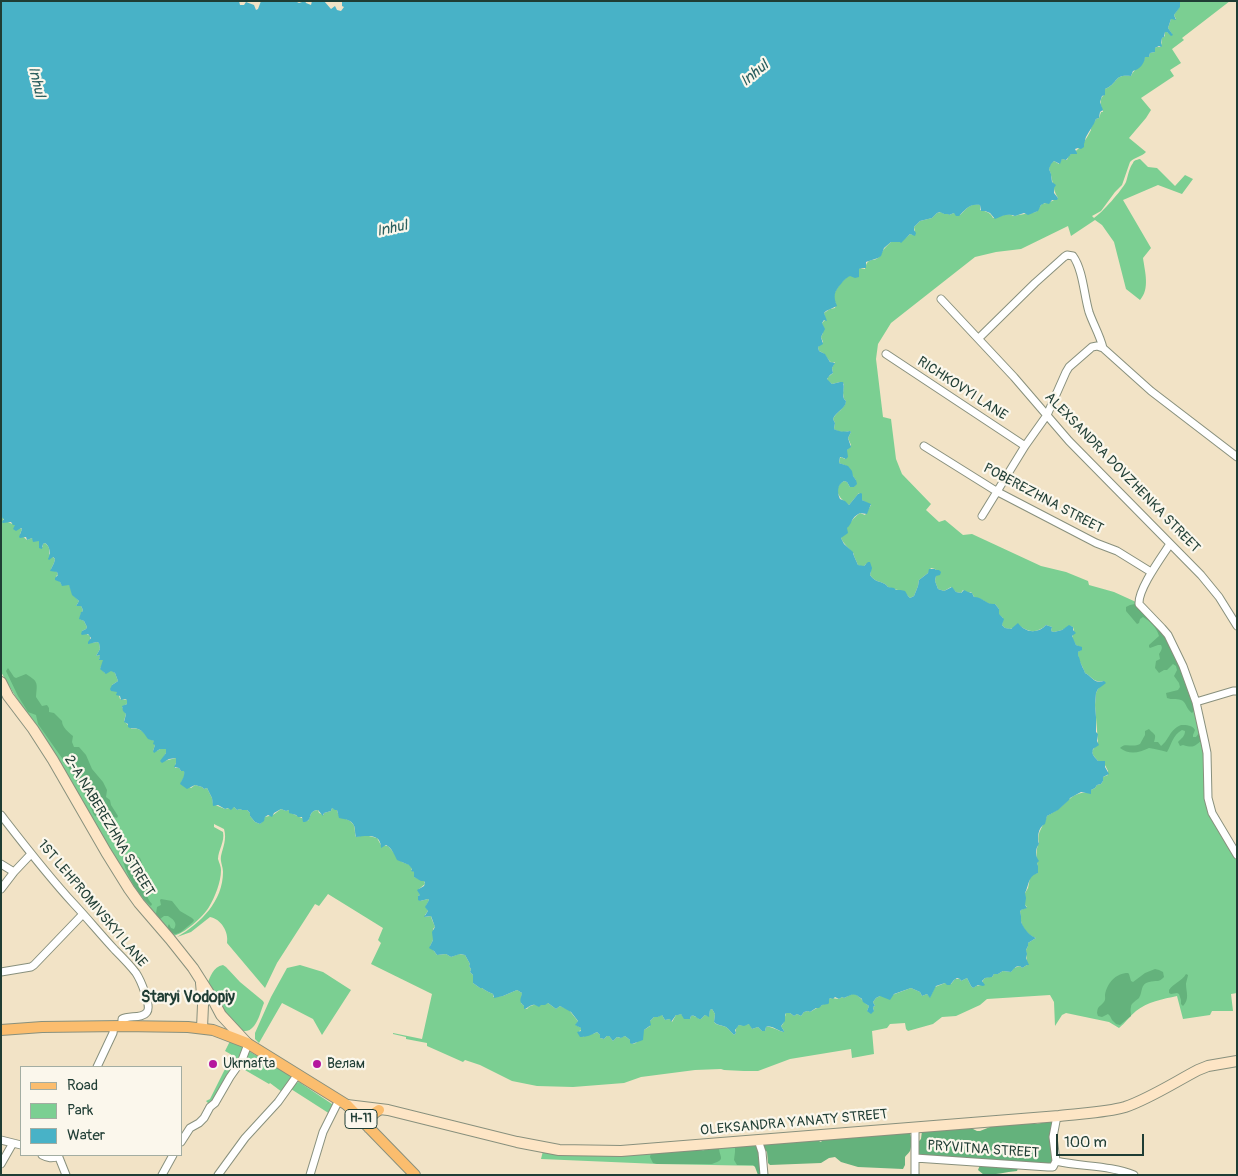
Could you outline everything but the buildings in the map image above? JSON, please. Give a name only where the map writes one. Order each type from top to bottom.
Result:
[{"type":"main road","name":"Н-11","points":[[1,1030],[42,1027],[118,1026],[188,1027],[213,1030],[248,1044],[343,1103],[415,1175]]},
{"type":"main road","points":[[369,1128],[371,1115],[379,1110]]},
{"type":"street","points":[[979,338],[1035,283],[1068,255],[1073,256],[1078,264],[1090,313],[1103,348]]},
{"type":"street","name":"ALEXSANDRA DOVZHENKA STREET","points":[[941,299],[979,338],[1074,445],[1186,559],[1213,590],[1237,626]]},
{"type":"street","points":[[982,516],[996,491],[1047,415],[1069,368],[1092,347],[1103,348],[1150,391],[1237,457]]},
{"type":"street","name":"RICHKOVYI LANE","points":[[886,354],[1025,446]]},
{"type":"street","name":"POBEREZHNA STREET","points":[[924,446],[996,491],[1096,543],[1117,551],[1151,572]]},
{"type":"street","points":[[1170,544],[1151,572],[1139,599],[1139,604],[1168,635],[1183,666],[1196,702],[1207,754],[1209,804],[1212,813],[1236,853]]},
{"type":"street","name":"2-A NABEREZHNA STREET","points":[[1,682],[5,699],[33,729],[128,889],[170,939],[200,979],[222,1014],[248,1044]]},
{"type":"street","points":[[1196,702],[1233,691],[1237,692]]},
{"type":"street","name":"1ST LEHPROMIVSKYI LANE","points":[[1,815],[31,854],[136,973],[146,997],[149,1007],[148,1012],[142,1016],[126,1017],[118,1026]]},
{"type":"street","points":[[1,890],[14,872],[31,854]]},
{"type":"street","points":[[1,864],[14,872]]},
{"type":"street","points":[[1,972],[34,965],[83,914]]},
{"type":"street","points":[[200,979],[203,1005],[202,1028]]},
{"type":"street","points":[[97,1066],[118,1026]]},
{"type":"street","points":[[182,1140],[190,1128],[204,1118],[210,1106],[215,1103],[242,1060],[248,1044]]},
{"type":"street","name":"OLEKSANDRA YANATY STREET","points":[[343,1103],[388,1110],[517,1142],[559,1150],[621,1151],[1058,1116],[1110,1110],[1127,1106],[1208,1066],[1237,1061]]},
{"type":"street","points":[[218,1175],[245,1138],[278,1102],[298,1074]]},
{"type":"street","points":[[310,1175],[323,1132],[343,1103]]},
{"type":"street","points":[[1056,1161],[1053,1138],[1058,1116]]},
{"type":"street","points":[[915,1127],[915,1175]]},
{"type":"street","points":[[1,1140],[20,1145]]},
{"type":"street","points":[[758,1140],[762,1152],[764,1175]]},
{"type":"street","points":[[1,1164],[13,1143]]},
{"type":"street","points":[[44,1156],[53,1158],[56,1156]]},
{"type":"street","points":[[58,1156],[66,1175]]},
{"type":"street","points":[[162,1175],[172,1156]]},
{"type":"street","name":"PRYVITNA STREET","points":[[915,1158],[1048,1167],[1053,1166],[1056,1161],[1071,1165],[1112,1168],[1134,1175]]},
{"type":"green space","points":[[1180,1],[1230,1],[1182,38],[1184,40],[1172,49],[1181,63],[1170,70],[1174,76],[1141,98],[1151,110],[1129,138],[1146,152],[1130,162],[1122,185],[1101,211],[1092,216],[1094,218],[1107,207],[1126,182],[1132,165],[1136,160],[1140,159],[1148,167],[1157,168],[1175,186],[1185,175],[1193,179],[1182,194],[1158,185],[1123,200],[1151,248],[1143,258],[1146,286],[1140,300],[1126,289],[1114,242],[1102,225],[1095,220],[1071,236],[1068,226],[1021,249],[975,257],[891,323],[878,344],[876,359],[883,417],[891,419],[896,459],[902,474],[931,504],[926,510],[939,522],[945,520],[963,535],[972,534],[1041,566],[1066,572],[1088,581],[1089,585],[1114,592],[1136,602],[1147,612],[1186,678],[1202,732],[1208,803],[1237,858],[1237,993],[1231,994],[1233,1011],[1212,1011],[1210,1015],[1183,1019],[1177,996],[1145,1005],[1119,1028],[1109,1022],[1066,1013],[1062,1015],[1055,1026],[1054,1002],[1050,995],[987,999],[980,1005],[956,1016],[942,1017],[933,1024],[908,1031],[905,1023],[890,1024],[887,1028],[872,1031],[874,1054],[852,1058],[851,1049],[790,1059],[758,1071],[695,1070],[641,1077],[624,1083],[573,1087],[537,1086],[512,1081],[480,1065],[465,1060],[463,1062],[427,1046],[427,1043],[406,1039],[406,1037],[393,1034],[422,1039],[432,994],[371,964],[381,943],[378,940],[383,928],[328,894],[319,906],[315,904],[277,963],[265,988],[227,943],[227,935],[218,920],[210,917],[191,932],[177,937],[194,925],[209,910],[215,902],[222,883],[221,858],[225,833],[224,829],[214,824],[214,827],[223,832],[218,856],[221,870],[217,889],[209,907],[202,915],[188,929],[173,936],[132,887],[1,672],[1,517],[4,518],[3,520],[22,529],[20,534],[27,540],[32,538],[39,541],[39,545],[43,547],[45,543],[48,546],[49,554],[55,559],[51,569],[57,572],[58,575],[56,576],[62,585],[69,584],[73,595],[79,601],[76,606],[81,606],[83,610],[80,619],[84,621],[87,627],[82,631],[90,636],[92,643],[99,643],[100,649],[96,656],[100,655],[99,659],[104,659],[100,668],[105,673],[111,670],[115,673],[118,681],[112,685],[118,692],[120,699],[127,700],[128,703],[122,707],[126,714],[124,721],[132,729],[141,730],[154,741],[153,751],[166,749],[162,760],[176,758],[175,768],[184,771],[185,776],[181,782],[191,788],[195,785],[204,789],[207,788],[213,804],[225,809],[234,807],[237,810],[247,810],[255,822],[260,824],[265,817],[273,815],[281,809],[289,810],[291,813],[308,821],[313,811],[318,810],[319,813],[324,815],[324,813],[331,811],[332,808],[337,810],[341,817],[353,824],[356,837],[365,835],[377,838],[381,845],[388,846],[402,862],[410,865],[411,870],[414,872],[414,877],[424,881],[425,884],[419,889],[420,895],[418,896],[420,901],[429,900],[426,906],[428,911],[425,917],[431,916],[435,926],[430,946],[437,955],[446,954],[451,957],[459,954],[465,955],[470,964],[473,983],[493,994],[493,997],[503,996],[517,990],[522,993],[521,1003],[524,1008],[527,1009],[534,1005],[548,1003],[556,1009],[560,1006],[569,1010],[578,1021],[576,1025],[581,1028],[582,1030],[579,1031],[583,1037],[597,1032],[600,1038],[604,1039],[609,1036],[613,1041],[617,1037],[625,1036],[632,1044],[636,1043],[644,1030],[650,1026],[650,1021],[654,1017],[662,1015],[665,1020],[670,1019],[672,1022],[676,1015],[681,1014],[686,1019],[695,1016],[701,1019],[705,1015],[709,1016],[712,1009],[715,1014],[714,1022],[726,1027],[734,1035],[739,1025],[749,1024],[752,1029],[758,1027],[765,1031],[766,1027],[768,1027],[784,1032],[781,1026],[786,1013],[801,1016],[804,1012],[810,1012],[831,998],[839,999],[854,994],[869,1006],[867,1011],[874,1011],[873,1007],[875,1006],[873,1002],[880,996],[892,995],[911,988],[920,992],[922,996],[927,994],[930,997],[935,987],[945,983],[951,984],[955,979],[960,979],[961,981],[967,978],[973,988],[981,985],[984,979],[992,977],[994,974],[1003,971],[1011,972],[1014,968],[1020,966],[1022,968],[1027,965],[1026,950],[1028,943],[1036,938],[1024,929],[1020,912],[1027,907],[1025,905],[1025,893],[1030,878],[1033,874],[1038,873],[1036,854],[1041,829],[1047,816],[1076,795],[1091,793],[1091,790],[1101,784],[1103,777],[1108,775],[1103,761],[1098,761],[1092,751],[1098,743],[1096,693],[1104,681],[1095,680],[1085,673],[1078,657],[1078,652],[1081,650],[1080,647],[1076,645],[1072,638],[1073,627],[1070,626],[1054,632],[1051,631],[1052,627],[1046,625],[1040,630],[1033,631],[1020,626],[1010,629],[1005,628],[1002,625],[1003,618],[998,614],[999,609],[995,604],[975,598],[971,592],[968,593],[963,590],[961,593],[956,592],[951,587],[944,591],[938,589],[935,581],[937,571],[935,569],[931,568],[919,580],[914,596],[910,598],[903,591],[888,587],[884,583],[875,580],[870,575],[871,571],[866,564],[863,567],[858,565],[854,554],[841,538],[854,518],[860,513],[865,515],[871,505],[862,500],[859,493],[849,505],[838,494],[837,491],[840,484],[844,481],[850,487],[854,487],[856,480],[849,468],[839,463],[841,457],[845,459],[847,450],[851,445],[848,438],[851,432],[841,432],[834,429],[835,423],[833,419],[846,401],[843,393],[844,384],[840,382],[832,384],[827,380],[833,373],[832,368],[835,362],[832,363],[819,351],[818,347],[823,342],[821,337],[823,333],[822,323],[825,320],[824,313],[835,308],[834,294],[840,285],[847,277],[853,276],[860,268],[865,269],[868,262],[880,256],[891,242],[903,240],[910,234],[913,235],[915,232],[914,227],[920,221],[932,218],[941,212],[944,214],[948,213],[949,215],[954,213],[960,215],[973,205],[980,205],[980,210],[988,213],[993,218],[1006,215],[1013,216],[1036,212],[1042,204],[1058,198],[1049,169],[1050,164],[1054,161],[1059,164],[1062,159],[1067,160],[1069,155],[1076,151],[1084,142],[1096,119],[1103,112],[1101,100],[1105,94],[1105,89],[1121,76],[1131,76],[1145,57],[1149,57],[1150,53],[1155,52],[1155,48],[1161,47],[1165,32],[1172,34],[1168,28],[1171,19],[1176,19],[1174,15],[1180,6]]},
{"type":"green space","points":[[1135,604],[1139,606],[1165,636],[1189,690],[1194,711],[1192,713],[1183,701],[1167,698],[1166,693],[1178,690],[1180,687],[1174,676],[1177,670],[1176,666],[1173,664],[1167,670],[1159,673],[1155,668],[1156,661],[1160,659],[1159,654],[1162,646],[1158,645],[1150,648],[1149,645],[1159,636],[1155,628],[1143,617],[1137,624],[1126,611],[1126,607]]},
{"type":"green space","points":[[8,668],[16,678],[26,674],[35,681],[37,686],[36,697],[42,706],[47,705],[49,712],[54,713],[62,721],[64,727],[73,736],[72,742],[74,747],[79,747],[86,755],[92,769],[107,790],[106,797],[110,800],[118,816],[117,818],[112,816],[98,818],[94,815],[69,768],[38,724],[36,715],[28,712],[18,696],[6,671]]},
{"type":"green space","points":[[1181,725],[1194,728],[1193,737],[1201,733],[1202,740],[1193,746],[1180,746],[1178,742],[1185,733],[1182,730],[1174,737],[1167,752],[1149,748],[1138,752],[1130,752],[1120,748],[1124,745],[1140,744],[1145,731],[1149,729],[1155,736],[1154,742],[1158,742],[1161,746],[1174,729]]},
{"type":"green space","points":[[138,857],[142,863],[138,865],[138,868],[141,869],[143,875],[148,876],[150,881],[148,885],[150,889],[148,898],[152,904],[151,906],[134,885],[123,861],[130,862]]},
{"type":"green space","points":[[161,899],[172,901],[180,911],[194,920],[193,922],[181,932],[171,933],[168,926],[169,924],[174,929],[175,923],[173,920],[168,916],[160,919],[156,914],[157,907],[161,905]]},
{"type":"green space","points":[[223,965],[264,1003],[256,1024],[247,1031],[240,1030],[227,1018],[207,985],[214,970]]},
{"type":"green space","points":[[300,965],[323,972],[351,990],[322,1035],[313,1019],[282,1003],[259,1043],[255,1039],[255,1033],[271,997],[287,968]]},
{"type":"green space","points":[[1155,969],[1163,972],[1164,977],[1159,981],[1149,982],[1143,986],[1139,998],[1131,1006],[1131,1016],[1120,1025],[1116,1024],[1108,1014],[1102,1017],[1098,1016],[1098,1009],[1105,1001],[1108,986],[1113,979],[1128,973],[1133,982],[1145,973]]},
{"type":"green space","points":[[1186,974],[1188,975],[1186,984],[1187,998],[1183,1006],[1179,994],[1171,994],[1169,990]]},
{"type":"green space","points":[[230,1041],[245,1048],[214,1102],[209,1104],[206,1101],[210,1099],[232,1055],[225,1051]]},
{"type":"green space","points":[[247,1050],[289,1075],[290,1081],[282,1092],[270,1083],[238,1066]]},
{"type":"green space","points":[[299,1082],[332,1104],[330,1114],[291,1089],[295,1083]]},
{"type":"green space","points":[[1053,1122],[1050,1141],[1052,1160],[1051,1163],[1047,1164],[1018,1168],[1017,1171],[984,1175],[978,1170],[980,1165],[947,1159],[942,1156],[927,1157],[918,1153],[918,1142],[921,1139],[922,1131],[971,1128],[980,1131],[995,1125],[1037,1124]]},
{"type":"green space","points":[[909,1131],[911,1146],[910,1151],[905,1157],[903,1169],[858,1167],[841,1162],[835,1157],[821,1163],[770,1165],[767,1152],[762,1144],[801,1140],[804,1142],[815,1139],[821,1142],[824,1138]]},
{"type":"green space","points":[[756,1144],[763,1166],[541,1159],[543,1151]]},
{"type":"green space","points":[[754,1145],[758,1149],[762,1175],[758,1175],[753,1165],[737,1165],[734,1160],[735,1146]]},
{"type":"green space","points":[[719,1147],[721,1159],[712,1164],[657,1164],[653,1163],[650,1157],[651,1153],[699,1149],[703,1151]]},
{"type":"water","name":"Inhul","points":[[1,1],[239,1],[240,5],[244,5],[246,2],[254,5],[256,10],[261,1],[295,1],[299,3],[305,1],[311,5],[312,1],[324,1],[331,9],[335,6],[337,10],[341,11],[344,7],[342,6],[342,1],[1180,1],[1180,7],[1174,15],[1176,20],[1171,19],[1168,28],[1173,35],[1171,36],[1165,32],[1162,38],[1162,46],[1155,48],[1155,52],[1150,53],[1149,57],[1145,57],[1143,64],[1133,71],[1131,76],[1121,76],[1105,89],[1105,95],[1102,96],[1100,102],[1103,110],[1086,137],[1084,147],[1075,149],[1077,154],[1071,154],[1066,160],[1062,159],[1060,164],[1054,161],[1051,164],[1049,169],[1052,182],[1056,185],[1054,193],[1058,198],[1057,200],[1041,205],[1038,211],[1028,215],[1024,213],[1015,216],[1007,215],[995,219],[990,213],[981,211],[980,205],[973,205],[959,216],[956,216],[954,213],[949,215],[940,212],[932,218],[920,221],[914,227],[915,236],[910,234],[901,243],[891,242],[884,248],[881,256],[866,262],[866,268],[859,269],[859,277],[850,276],[846,278],[837,289],[835,299],[837,306],[824,313],[827,321],[824,320],[822,323],[825,329],[821,337],[823,344],[818,347],[819,351],[825,354],[830,362],[835,363],[832,368],[833,373],[827,379],[832,384],[843,382],[844,384],[843,397],[846,404],[833,419],[835,423],[834,429],[851,432],[848,438],[851,447],[847,450],[848,457],[846,459],[840,457],[839,463],[848,466],[857,484],[854,487],[850,487],[844,481],[838,491],[840,499],[849,505],[861,493],[862,500],[871,504],[867,514],[860,513],[855,517],[847,528],[848,533],[841,538],[844,544],[853,552],[858,565],[864,566],[870,562],[872,568],[870,575],[872,578],[884,583],[888,587],[905,591],[910,598],[914,596],[919,580],[928,573],[929,569],[939,570],[941,572],[940,575],[936,576],[935,581],[938,589],[944,591],[952,587],[956,592],[961,593],[964,590],[972,593],[974,597],[995,604],[999,609],[999,614],[1004,619],[1002,625],[1005,628],[1011,629],[1018,623],[1024,629],[1035,631],[1046,625],[1052,627],[1051,631],[1054,632],[1062,630],[1069,625],[1073,627],[1076,633],[1072,636],[1076,645],[1082,647],[1078,655],[1085,673],[1095,681],[1104,681],[1106,683],[1096,693],[1096,732],[1099,745],[1093,749],[1093,753],[1098,761],[1105,761],[1105,767],[1109,774],[1103,777],[1101,784],[1091,790],[1091,794],[1081,792],[1047,816],[1045,824],[1039,830],[1039,844],[1036,852],[1039,861],[1037,863],[1038,873],[1031,879],[1025,893],[1025,905],[1027,908],[1020,912],[1021,922],[1026,931],[1036,938],[1028,943],[1026,950],[1026,958],[1029,965],[1022,968],[1020,966],[1017,967],[1011,972],[1003,971],[994,974],[992,977],[985,978],[982,981],[985,985],[978,985],[973,988],[967,978],[961,981],[957,978],[950,985],[945,983],[936,986],[930,998],[927,994],[922,996],[920,992],[911,988],[894,994],[890,1000],[880,996],[873,1002],[875,1006],[871,1014],[867,1011],[869,1006],[855,995],[839,999],[831,998],[828,1004],[822,1005],[810,1012],[804,1012],[801,1016],[786,1013],[785,1021],[781,1026],[784,1032],[771,1027],[766,1027],[765,1031],[758,1027],[752,1029],[749,1024],[739,1025],[734,1035],[726,1027],[714,1022],[715,1014],[712,1009],[710,1010],[709,1017],[705,1015],[701,1019],[691,1016],[690,1019],[684,1019],[681,1014],[676,1015],[671,1022],[670,1019],[665,1020],[662,1015],[654,1017],[650,1021],[651,1025],[644,1030],[643,1040],[632,1044],[625,1036],[617,1037],[613,1041],[609,1036],[604,1039],[600,1038],[597,1032],[589,1036],[580,1037],[577,1032],[581,1031],[581,1028],[575,1025],[578,1021],[571,1012],[560,1006],[556,1009],[548,1003],[539,1007],[532,1005],[524,1009],[520,1001],[522,993],[517,990],[494,998],[493,994],[473,983],[470,964],[465,955],[460,954],[451,957],[446,954],[437,955],[429,948],[433,940],[432,932],[435,927],[431,916],[424,917],[428,911],[425,907],[429,900],[418,900],[420,895],[417,890],[424,886],[424,881],[414,877],[414,872],[411,871],[412,869],[409,865],[397,860],[393,851],[388,846],[386,845],[381,848],[379,840],[373,836],[356,837],[353,824],[349,820],[339,818],[337,810],[332,808],[331,811],[324,813],[323,816],[318,810],[314,811],[306,822],[303,822],[302,817],[289,813],[289,810],[281,809],[274,813],[272,817],[268,815],[265,817],[264,821],[260,824],[255,822],[247,810],[237,810],[234,807],[231,810],[218,805],[213,806],[212,798],[207,788],[204,789],[195,785],[187,789],[180,784],[184,771],[174,767],[176,758],[162,763],[160,761],[166,753],[166,749],[160,749],[154,753],[154,741],[148,739],[137,728],[128,727],[128,724],[124,722],[126,714],[122,706],[127,704],[127,700],[121,700],[120,696],[116,695],[117,692],[110,689],[118,681],[115,673],[111,671],[106,674],[100,669],[103,660],[99,660],[100,655],[96,656],[100,649],[99,643],[88,644],[91,638],[88,634],[81,634],[87,627],[84,621],[79,619],[83,610],[81,606],[76,606],[79,601],[72,595],[69,585],[62,586],[60,582],[55,580],[58,575],[57,572],[50,571],[55,559],[53,557],[48,559],[50,553],[48,546],[45,543],[42,549],[39,548],[39,541],[33,542],[32,538],[27,540],[26,537],[19,537],[21,528],[16,531],[13,529],[15,525],[11,522],[2,522],[4,519],[1,517]]},
{"type":"place","name":"Ukrnafta","points":[[213,1064]]},
{"type":"place","name":"Велам","points":[[317,1064]]},
{"type":"district","name":"Staryi Vodopiy","points":[[188,998]]}]
